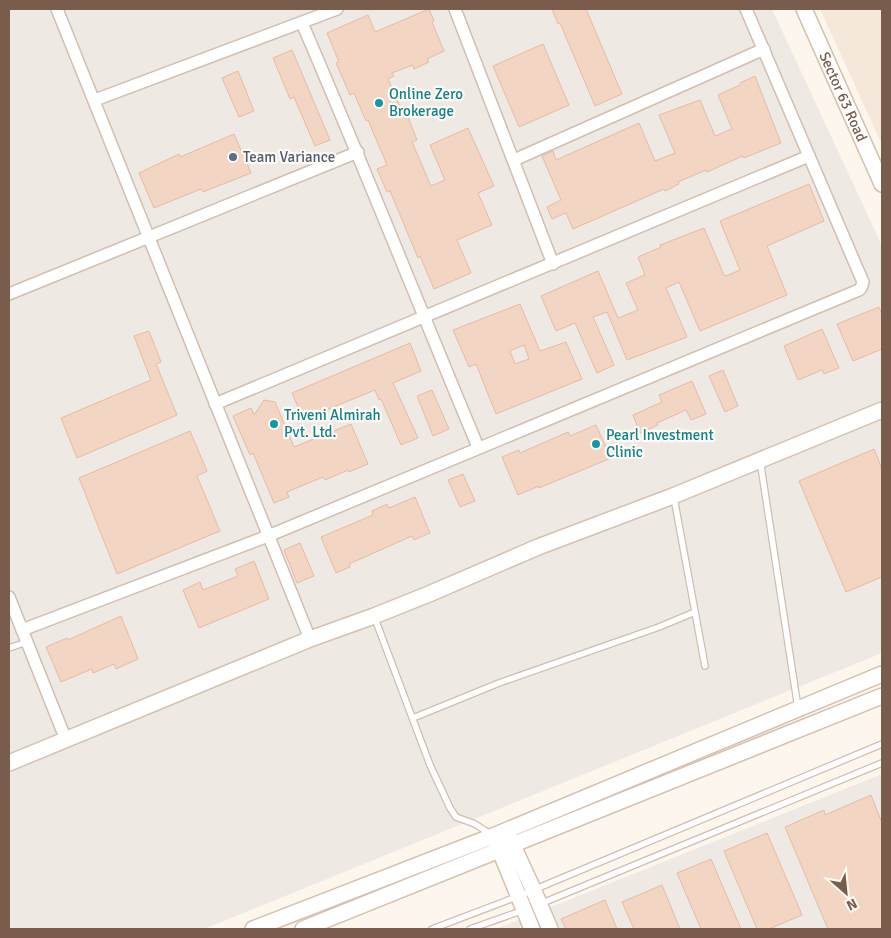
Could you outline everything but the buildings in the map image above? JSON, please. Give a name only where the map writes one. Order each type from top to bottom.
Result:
[{"type":"street","points":[[57,9],[310,639]]},
{"type":"street","points":[[95,100],[302,23],[316,13],[337,9]]},
{"type":"street","points":[[455,9],[553,264]]},
{"type":"street","points":[[22,630],[268,536],[850,295],[862,288],[862,282],[746,9]]},
{"type":"street","name":"Sector 63 Road","points":[[804,9],[882,184]]},
{"type":"street","name":"Sector 63 Road","points":[[813,9],[882,160]]},
{"type":"street","points":[[302,23],[358,152],[423,317],[478,448]]},
{"type":"street","points":[[514,160],[764,48]]},
{"type":"street","points":[[9,294],[358,152]]},
{"type":"street","points":[[215,404],[809,156]]},
{"type":"street","points":[[9,763],[310,639],[374,616],[538,547],[673,496],[882,410]]},
{"type":"street","points":[[9,597],[12,611],[22,630],[66,740]]},
{"type":"street","points":[[303,929],[798,708],[882,674]]},
{"type":"street","points":[[253,929],[503,840],[882,696]]},
{"type":"street","points":[[503,840],[534,889],[550,929]]},
{"type":"street","points":[[503,840],[521,903],[532,929]]},
{"type":"lane","points":[[760,460],[798,708]]},
{"type":"lane","points":[[673,496],[705,666]]},
{"type":"lane","points":[[413,718],[499,683],[660,627],[695,612]]},
{"type":"lane","points":[[374,616],[430,765],[454,816],[475,824],[503,840]]},
{"type":"lane","points":[[9,648],[27,642]]},
{"type":"lane","points":[[470,929],[521,903],[534,889],[882,744]]},
{"type":"lane","points":[[432,929],[521,903],[540,904],[882,763]]},
{"type":"shaded area","points":[[9,9],[772,9],[882,246],[882,653],[204,929],[9,929]]},
{"type":"shaded area","points":[[820,9],[882,9],[882,145]]},
{"type":"shaded area","points":[[882,774],[882,929],[496,929]]},
{"type":"place","name":"Online Zero Brokerage","points":[[379,103]]},
{"type":"place","name":"Team Variance","points":[[233,157]]},
{"type":"place","name":"Triveni Almirah Pvt. Ltd.","points":[[274,424]]},
{"type":"place","name":"Pearl Investment Clinic","points":[[596,444]]}]
